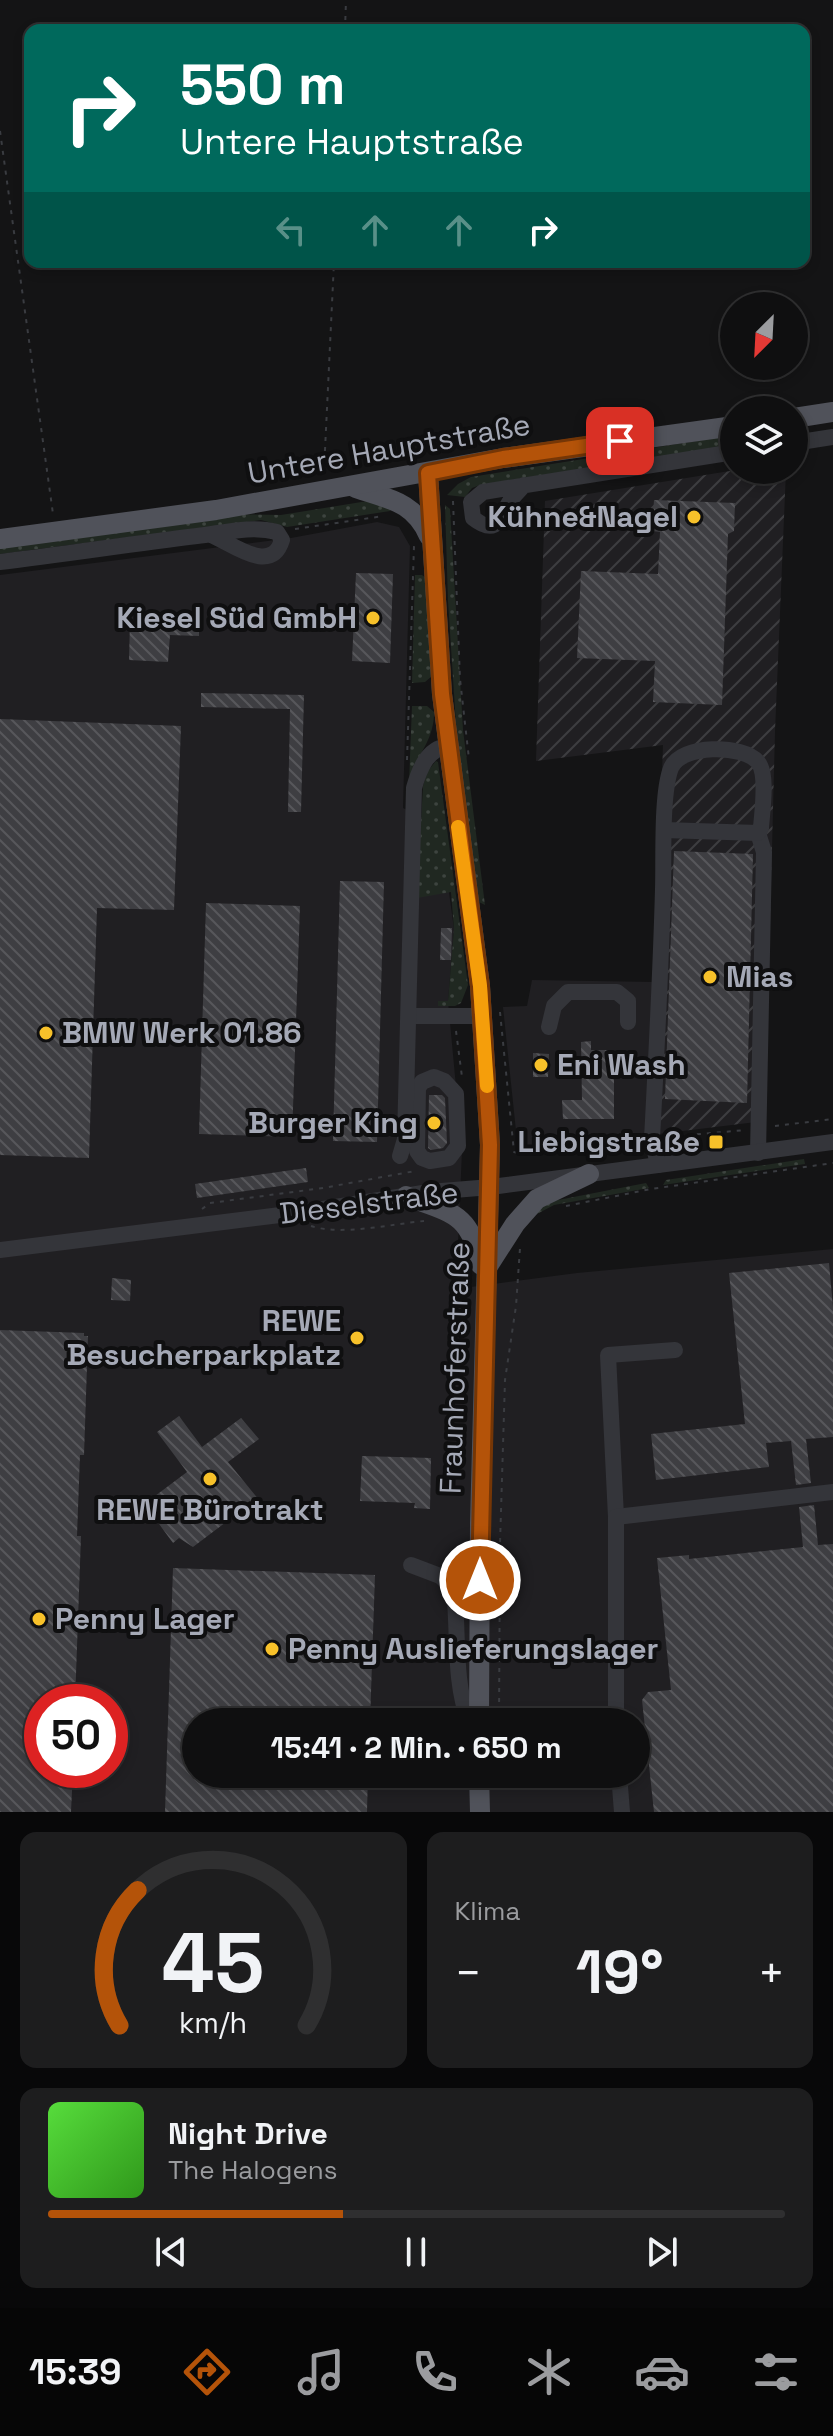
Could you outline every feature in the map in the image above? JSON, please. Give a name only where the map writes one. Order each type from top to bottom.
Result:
[{"type":"main road","points":[[808,416],[833,412]]},
{"type":"main road","name":"Untere Hauptstraße","points":[[0,539],[323,492],[503,458],[720,428]]},
{"type":"main road","name":"Fraunhoferstraße","points":[[428,473],[423,543],[483,1016],[491,1187],[480,1508],[479,1708]]},
{"type":"main road","points":[[352,487],[401,503],[415,512],[424,523],[423,543]]},
{"type":"main road","points":[[488,1266],[515,1224],[537,1199],[589,1174]]},
{"type":"main road","points":[[406,1196],[453,1213],[461,1219],[471,1231],[487,1291]]},
{"type":"main road","points":[[479,1788],[480,1812]]},
{"type":"street","points":[[808,441],[833,437]]},
{"type":"street","points":[[524,485],[720,454]]},
{"type":"street","points":[[0,562],[211,535]]},
{"type":"street","points":[[400,1156],[405,1139],[414,788],[425,761],[438,747],[447,746]]},
{"type":"street","points":[[658,1165],[652,1138],[664,830],[672,766],[683,755],[733,749],[760,763],[764,776],[761,828],[758,833],[764,852],[758,1153]]},
{"type":"street","points":[[664,830],[758,833]]},
{"type":"street","points":[[549,1027],[554,1006],[568,992],[617,992],[628,1001],[628,1022]]},
{"type":"street","points":[[409,1016],[483,1016]]},
{"type":"street","points":[[434,1077],[444,1081],[456,1094],[458,1146],[449,1158],[430,1161],[422,1158],[417,1151],[418,1088],[422,1082],[434,1077]]},
{"type":"street","name":"Dieselstraße","points":[[0,1250],[833,1142]]},
{"type":"street","points":[[616,1708],[616,1517],[608,1355],[675,1350]]},
{"type":"street","points":[[616,1517],[833,1492]]},
{"type":"street","points":[[411,1565],[428,1570],[454,1589],[458,1625],[457,1665],[464,1708]]},
{"type":"street","points":[[620,1788],[622,1812]]},
{"type":"path","points":[[345,24],[346,0]]},
{"type":"path","points":[[0,131],[55,532]]},
{"type":"path","points":[[323,492],[334,268]]},
{"type":"path","points":[[453,501],[460,679],[469,759]]},
{"type":"path","points":[[407,761],[423,543]]},
{"type":"path","points":[[498,1000],[514,1152],[521,1154],[833,1119]]},
{"type":"path","points":[[558,1207],[651,1189],[833,1163]]},
{"type":"path","points":[[199,1224],[199,1211],[210,1203],[323,1188],[414,1171]]},
{"type":"path","points":[[304,1224],[322,1230],[432,1220]]},
{"type":"path","points":[[499,1708],[505,1380],[522,1240]]},
{"type":"shaded area","points":[[720,437],[720,447],[480,485],[472,488],[465,497],[447,495],[471,477]]},
{"type":"shaded area","points":[[720,473],[720,484],[785,484],[775,731],[765,1121],[650,1135],[663,745],[536,761],[545,501]]},
{"type":"shaded area","points":[[374,500],[394,504],[390,511],[287,527],[261,520],[0,554],[0,546],[222,514],[281,515]]},
{"type":"shaded area","points":[[445,505],[450,509],[463,730],[485,905],[479,902],[456,724]]},
{"type":"shaded area","points":[[377,522],[399,527],[410,546],[403,808],[440,826],[454,929],[448,1001],[462,1151],[456,1289],[577,1273],[833,1249],[833,1812],[0,1812],[0,575],[291,538]]},
{"type":"shaded area","points":[[415,575],[426,578],[432,676],[425,682],[412,683]]},
{"type":"shaded area","points":[[412,706],[427,706],[434,712],[428,741],[409,783]]},
{"type":"shaded area","points":[[436,761],[468,985],[461,1003],[455,1006],[438,1006],[438,1001],[448,1001],[454,929],[451,892],[417,898],[423,786],[427,772]]},
{"type":"shaded area","points":[[532,980],[655,982],[650,1135],[518,1150],[503,1007],[527,1006]]},
{"type":"shaded area","points":[[804,1159],[805,1164],[663,1185],[666,1180]]},
{"type":"shaded area","points":[[646,1183],[649,1188],[554,1205],[535,1215],[542,1206],[553,1201]]},
{"type":"building","points":[[654,500],[735,503],[734,531],[728,534],[722,705],[653,702],[655,661],[577,658],[581,571],[658,574],[660,532],[652,531]]},
{"type":"building","name":"Kiesel Süd GmbH","points":[[356,573],[393,574],[390,663],[352,661]]},
{"type":"building","points":[[130,620],[199,621],[199,636],[170,635],[168,662],[129,660]]},
{"type":"building","points":[[201,693],[304,695],[301,812],[288,812],[290,709],[201,707]]},
{"type":"building","name":"BMW Werk 01.86","points":[[0,719],[181,726],[174,910],[97,908],[89,1158],[0,1155]]},
{"type":"building","name":"Mias","points":[[674,851],[753,854],[747,1103],[665,1099]]},
{"type":"building","points":[[340,881],[384,882],[377,1142],[333,1141]]},
{"type":"building","points":[[206,903],[300,906],[292,1137],[199,1134]]},
{"type":"building","points":[[441,928],[452,928],[451,960],[440,960]]},
{"type":"building","points":[[591,1041],[591,1050],[613,1050],[613,1058],[637,1057],[638,1077],[614,1077],[614,1119],[563,1119],[562,1100],[582,1100],[581,1042]]},
{"type":"building","name":"Eni Wash","points":[[533,1053],[549,1054],[548,1077],[533,1077]]},
{"type":"building","name":"Burger King","points":[[429,1095],[445,1098],[447,1143],[443,1148],[431,1150],[428,1148]]},
{"type":"building","points":[[306,1168],[308,1182],[197,1198],[195,1184]]},
{"type":"building","points":[[829,1263],[833,1307],[833,1437],[806,1439],[811,1483],[796,1485],[791,1441],[766,1443],[769,1467],[656,1480],[651,1434],[745,1424],[729,1273]]},
{"type":"building","points":[[112,1278],[131,1280],[130,1301],[111,1300]]},
{"type":"building","name":"Penny Lager","points":[[0,1330],[84,1333],[88,1336],[84,1455],[80,1455],[77,1536],[81,1536],[76,1684],[24,1684],[24,1788],[72,1788],[71,1812],[0,1812]]},
{"type":"building","name":"REWE Bürotrakt","points":[[179,1416],[202,1447],[241,1418],[259,1439],[228,1462],[259,1500],[249,1508],[253,1513],[239,1524],[234,1516],[193,1547],[179,1538],[173,1543],[151,1513],[162,1504],[155,1496],[187,1472],[157,1432]]},
{"type":"building","points":[[362,1456],[431,1458],[430,1509],[414,1508],[415,1503],[360,1501]]},
{"type":"building","points":[[814,1505],[818,1545],[833,1544],[833,1812],[654,1812],[650,1775],[650,1708],[643,1708],[642,1700],[648,1692],[671,1690],[657,1558],[689,1555],[689,1559],[803,1547],[799,1507]]},
{"type":"building","name":"Penny Auslieferungslager","points":[[173,1568],[375,1575],[370,1708],[182,1708],[182,1788],[368,1788],[367,1812],[165,1812]]},
{"type":"slow traffic","points":[[458,827],[480,986],[487,1086]]},
{"type":"place","name":"Kühne&Nagel","points":[[694,517]]},
{"type":"place","name":"Kiesel Süd GmbH","points":[[373,618]]},
{"type":"place","name":"Mias","points":[[710,977]]},
{"type":"place","name":"BMW Werk 01.86","points":[[46,1033]]},
{"type":"place","name":"Eni Wash","points":[[541,1065]]},
{"type":"place","name":"Burger King","points":[[434,1123]]},
{"type":"place","name":"Liebigstraße","points":[[716,1142]]},
{"type":"place","name":"REWE Besucherparkplatz","points":[[357,1338]]},
{"type":"place","name":"REWE Bürotrakt","points":[[210,1479]]},
{"type":"place","name":"Penny Lager","points":[[39,1619]]},
{"type":"place","name":"Penny Auslieferungslager","points":[[272,1649]]},
{"type":"route","points":[[480,1580],[490,1145],[480,986],[442,694],[428,473],[503,458],[620,441]]}]
